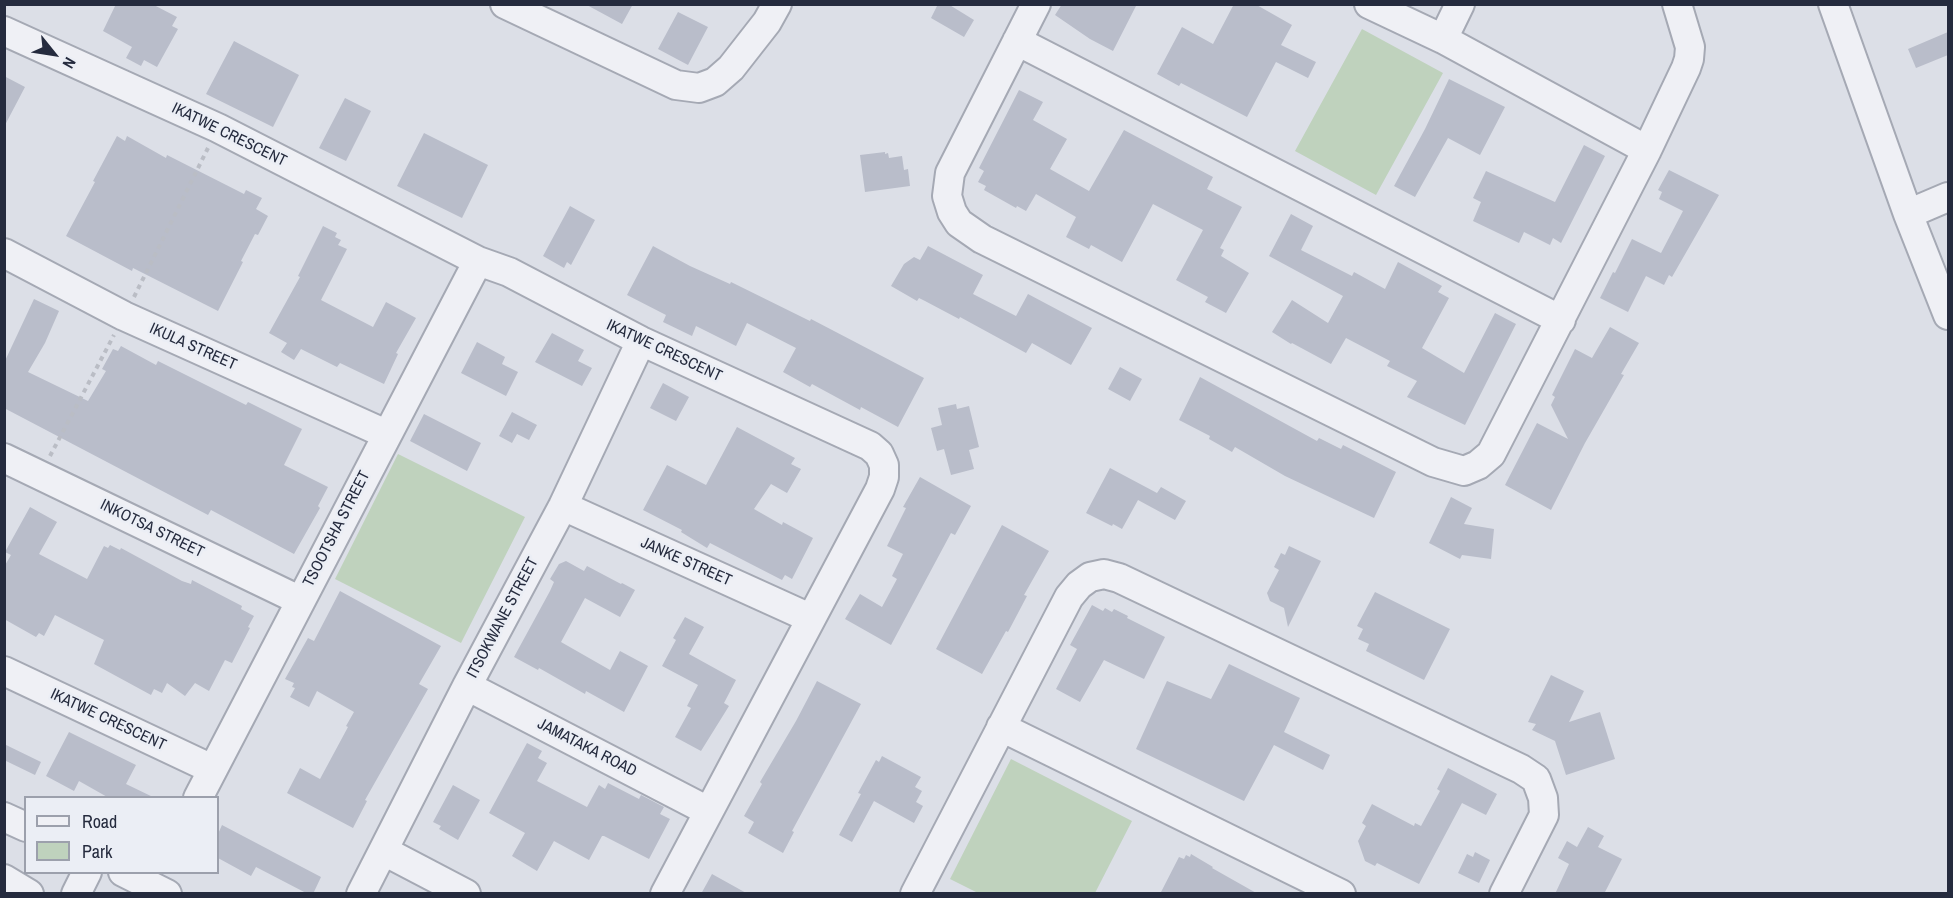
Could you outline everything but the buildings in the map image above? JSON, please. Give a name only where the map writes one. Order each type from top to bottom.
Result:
[{"type":"street","points":[[505,4],[676,85],[699,88],[716,82],[731,68],[767,22],[777,4]]},
{"type":"street","points":[[1036,4],[950,173],[947,196],[959,224],[982,239],[1433,462],[1464,471],[1478,465],[1491,453],[1647,150],[1689,58],[1688,38],[1677,4]]},
{"type":"street","points":[[1370,4],[1443,39],[1647,150]]},
{"type":"street","points":[[1443,39],[1460,4]]},
{"type":"street","points":[[1833,4],[1908,214],[1948,315]]},
{"type":"street","name":"IKATWE CRESCENT","points":[[4,31],[218,128],[478,261],[509,272],[641,341],[870,446],[879,454],[884,471],[880,489],[665,894]]},
{"type":"street","points":[[1017,41],[1561,320]]},
{"type":"street","points":[[1908,214],[1948,197]]},
{"type":"street","name":"IKULA STREET","points":[[4,253],[124,316],[386,434]]},
{"type":"street","name":"TSOOTSHA STREET","points":[[199,796],[299,600],[478,261]]},
{"type":"street","name":"ITSOKWANE STREET","points":[[361,894],[466,686],[562,506],[641,341]]},
{"type":"street","name":"INKOTSA STREET","points":[[4,458],[299,600]]},
{"type":"street","name":"JANKE STREET","points":[[562,506],[810,618]]},
{"type":"street","points":[[915,894],[1069,597],[1090,577],[1104,574],[1119,578],[1521,769],[1536,779],[1543,798],[1544,815],[1504,894]]},
{"type":"street","name":"IKATWE CRESCENT","points":[[4,671],[212,769]]},
{"type":"street","name":"JAMATAKA ROAD","points":[[466,686],[708,811]]},
{"type":"street","points":[[1001,727],[1341,894]]},
{"type":"street","points":[[4,817],[24,826]]},
{"type":"street","points":[[384,850],[466,894]]},
{"type":"street","points":[[76,894],[86,874]]},
{"type":"street","points":[[126,874],[160,884]]},
{"type":"street","points":[[4,879],[29,894]]},
{"type":"green space","points":[[1362,29],[1443,73],[1376,195],[1295,151]]},
{"type":"green space","points":[[398,454],[525,517],[461,643],[335,579]]},
{"type":"green space","points":[[1011,759],[1132,821],[1095,893],[978,893],[950,879]]}]
